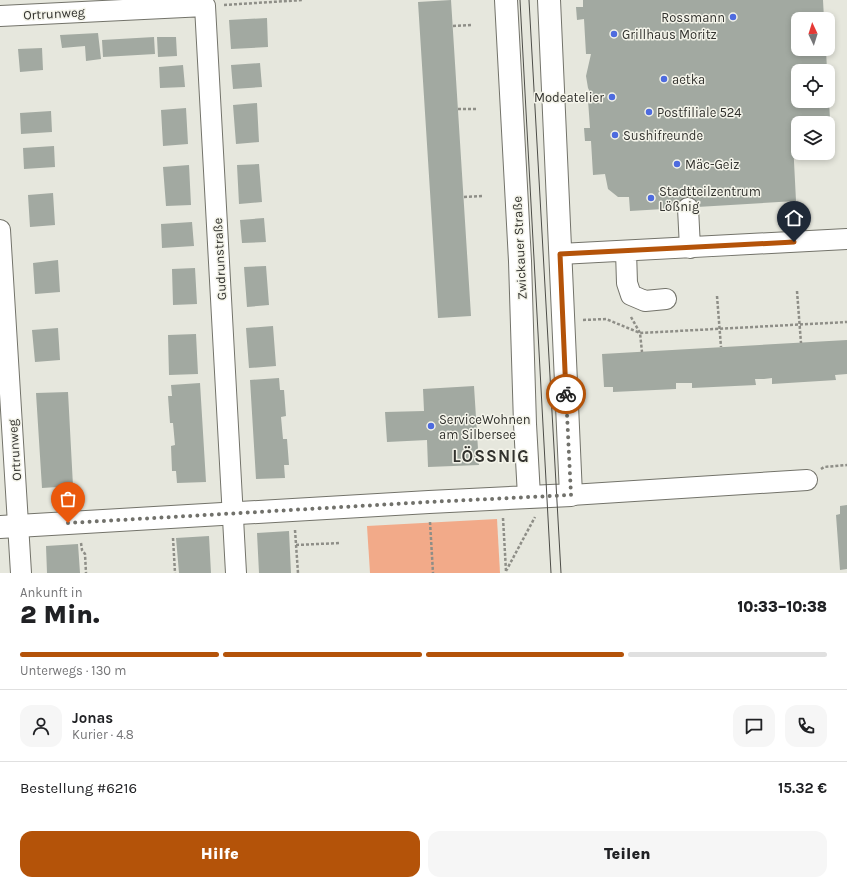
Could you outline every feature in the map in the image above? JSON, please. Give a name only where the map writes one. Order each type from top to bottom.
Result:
[{"type":"main road","name":"Zwickauer Straße","points":[[506,0],[520,261],[525,424],[538,496]]},
{"type":"main road","points":[[9,527],[172,516],[571,495],[549,0]]},
{"type":"street","name":"Ortrunweg","points":[[0,16],[205,6]]},
{"type":"street","name":"Gudrunstraße","points":[[205,6],[236,573]]},
{"type":"street","points":[[688,208],[690,248]]},
{"type":"street","name":"Ortrunweg","points":[[0,230],[9,527],[21,573]]},
{"type":"street","points":[[560,254],[847,239]]},
{"type":"street","points":[[626,251],[627,283],[631,295],[645,301],[666,299]]},
{"type":"street","points":[[571,495],[807,480]]},
{"type":"path","points":[[205,6],[303,0]]},
{"type":"path","points":[[453,26],[471,25]]},
{"type":"path","points":[[458,109],[476,109]]},
{"type":"path","points":[[464,196],[482,196]]},
{"type":"path","points":[[797,291],[801,343]]},
{"type":"path","points":[[717,296],[721,347]]},
{"type":"path","points":[[587,320],[606,319],[640,333],[847,322]]},
{"type":"path","points":[[807,480],[824,467],[847,465]]},
{"type":"path","points":[[506,572],[538,496]]},
{"type":"path","points":[[502,498],[506,572]]},
{"type":"path","points":[[429,502],[433,573]]},
{"type":"path","points":[[294,510],[298,573]]},
{"type":"path","points":[[172,516],[175,573]]},
{"type":"path","points":[[80,522],[82,550],[85,554],[86,573]]},
{"type":"path","points":[[296,545],[340,543]]},
{"type":"shaded area","points":[[497,519],[500,573],[370,573],[367,526]]},
{"type":"building","points":[[451,0],[471,316],[438,318],[418,2]]},
{"type":"building","points":[[583,0],[823,0],[824,12],[791,12],[791,56],[826,56],[827,64],[791,64],[791,108],[829,108],[830,116],[791,116],[791,160],[794,160],[796,201],[630,211],[629,197],[618,197],[608,189],[605,174],[593,175],[591,141],[585,141],[584,128],[590,128],[588,100],[594,100],[588,88],[586,76],[591,54],[586,54],[584,19],[577,20],[576,7],[583,7]]},
{"type":"building","points":[[267,18],[268,47],[231,49],[229,20]]},
{"type":"building","points":[[98,33],[101,59],[86,61],[85,46],[62,48],[60,35]]},
{"type":"building","points":[[154,37],[155,54],[103,57],[102,40]]},
{"type":"building","points":[[157,37],[176,37],[177,56],[158,57]]},
{"type":"building","points":[[42,48],[43,70],[20,72],[18,49]]},
{"type":"building","points":[[260,63],[262,87],[233,89],[231,65]]},
{"type":"building","points":[[183,65],[185,87],[160,88],[159,67]]},
{"type":"building","points":[[257,103],[259,142],[236,144],[233,105]]},
{"type":"building","points":[[186,108],[188,144],[163,146],[161,110]]},
{"type":"building","points":[[51,111],[52,132],[21,134],[20,113]]},
{"type":"building","points":[[54,146],[55,167],[24,169],[23,148]]},
{"type":"building","points":[[259,164],[262,202],[239,204],[237,165]]},
{"type":"building","points":[[189,165],[191,205],[166,206],[163,167]]},
{"type":"building","points":[[53,193],[55,225],[30,227],[28,195]]},
{"type":"building","points":[[264,218],[266,242],[242,243],[240,220]]},
{"type":"building","points":[[192,222],[194,246],[162,248],[161,224]]},
{"type":"building","points":[[58,260],[60,292],[35,294],[33,263]]},
{"type":"building","points":[[266,266],[269,305],[247,307],[244,267]]},
{"type":"building","points":[[195,268],[197,304],[173,305],[172,269]]},
{"type":"building","points":[[273,326],[276,366],[249,368],[246,328]]},
{"type":"building","points":[[58,328],[60,360],[35,362],[32,330]]},
{"type":"building","points":[[196,334],[198,374],[169,375],[168,335]]},
{"type":"building","points":[[847,340],[847,374],[835,375],[836,380],[772,384],[772,378],[755,379],[756,385],[692,388],[692,383],[676,383],[676,389],[613,392],[613,387],[604,387],[602,354]]},
{"type":"building","points":[[279,378],[280,390],[284,390],[286,416],[281,417],[283,439],[287,439],[289,465],[284,465],[285,478],[256,479],[250,380]]},
{"type":"building","points":[[200,383],[206,482],[177,483],[176,471],[172,471],[171,446],[175,445],[173,423],[170,423],[168,396],[172,396],[171,385]]},
{"type":"building","name":"ServiceWohnen am Silbersee","points":[[474,386],[479,465],[428,467],[427,440],[387,442],[385,412],[424,411],[423,389]]},
{"type":"building","points":[[68,392],[73,486],[42,488],[36,393]]},
{"type":"building","points":[[847,505],[847,569],[840,570],[836,515],[840,514],[840,506]]},
{"type":"building","points":[[289,531],[291,573],[259,573],[257,533]]},
{"type":"building","points":[[209,536],[211,573],[179,573],[176,538]]},
{"type":"building","points":[[78,544],[80,573],[47,573],[46,546]]},
{"type":"tram line","points":[[520,0],[551,573]]},
{"type":"tram line","points":[[529,0],[561,573]]},
{"type":"way so far","points":[[68,523],[529,496],[571,495],[566,394]]},
{"type":"place","name":"Rossmann","points":[[733,17]]},
{"type":"place","name":"Grillhaus Moritz","points":[[614,34]]},
{"type":"place","name":"aetka","points":[[664,79]]},
{"type":"place","name":"Modeatelier","points":[[612,97]]},
{"type":"place","name":"Postfiliale 524","points":[[649,112]]},
{"type":"place","name":"Sushifreunde","points":[[615,135]]},
{"type":"place","name":"Mäc-Geiz","points":[[677,164]]},
{"type":"place","name":"Stadtteilzentrum Lößnig","points":[[651,198]]},
{"type":"place","name":"ServiceWohnen am Silbersee","points":[[431,426]]},
{"type":"district","name":"LÖSSNIG","points":[[491,456]]},
{"type":"route","points":[[566,394],[560,254],[794,242]]}]
